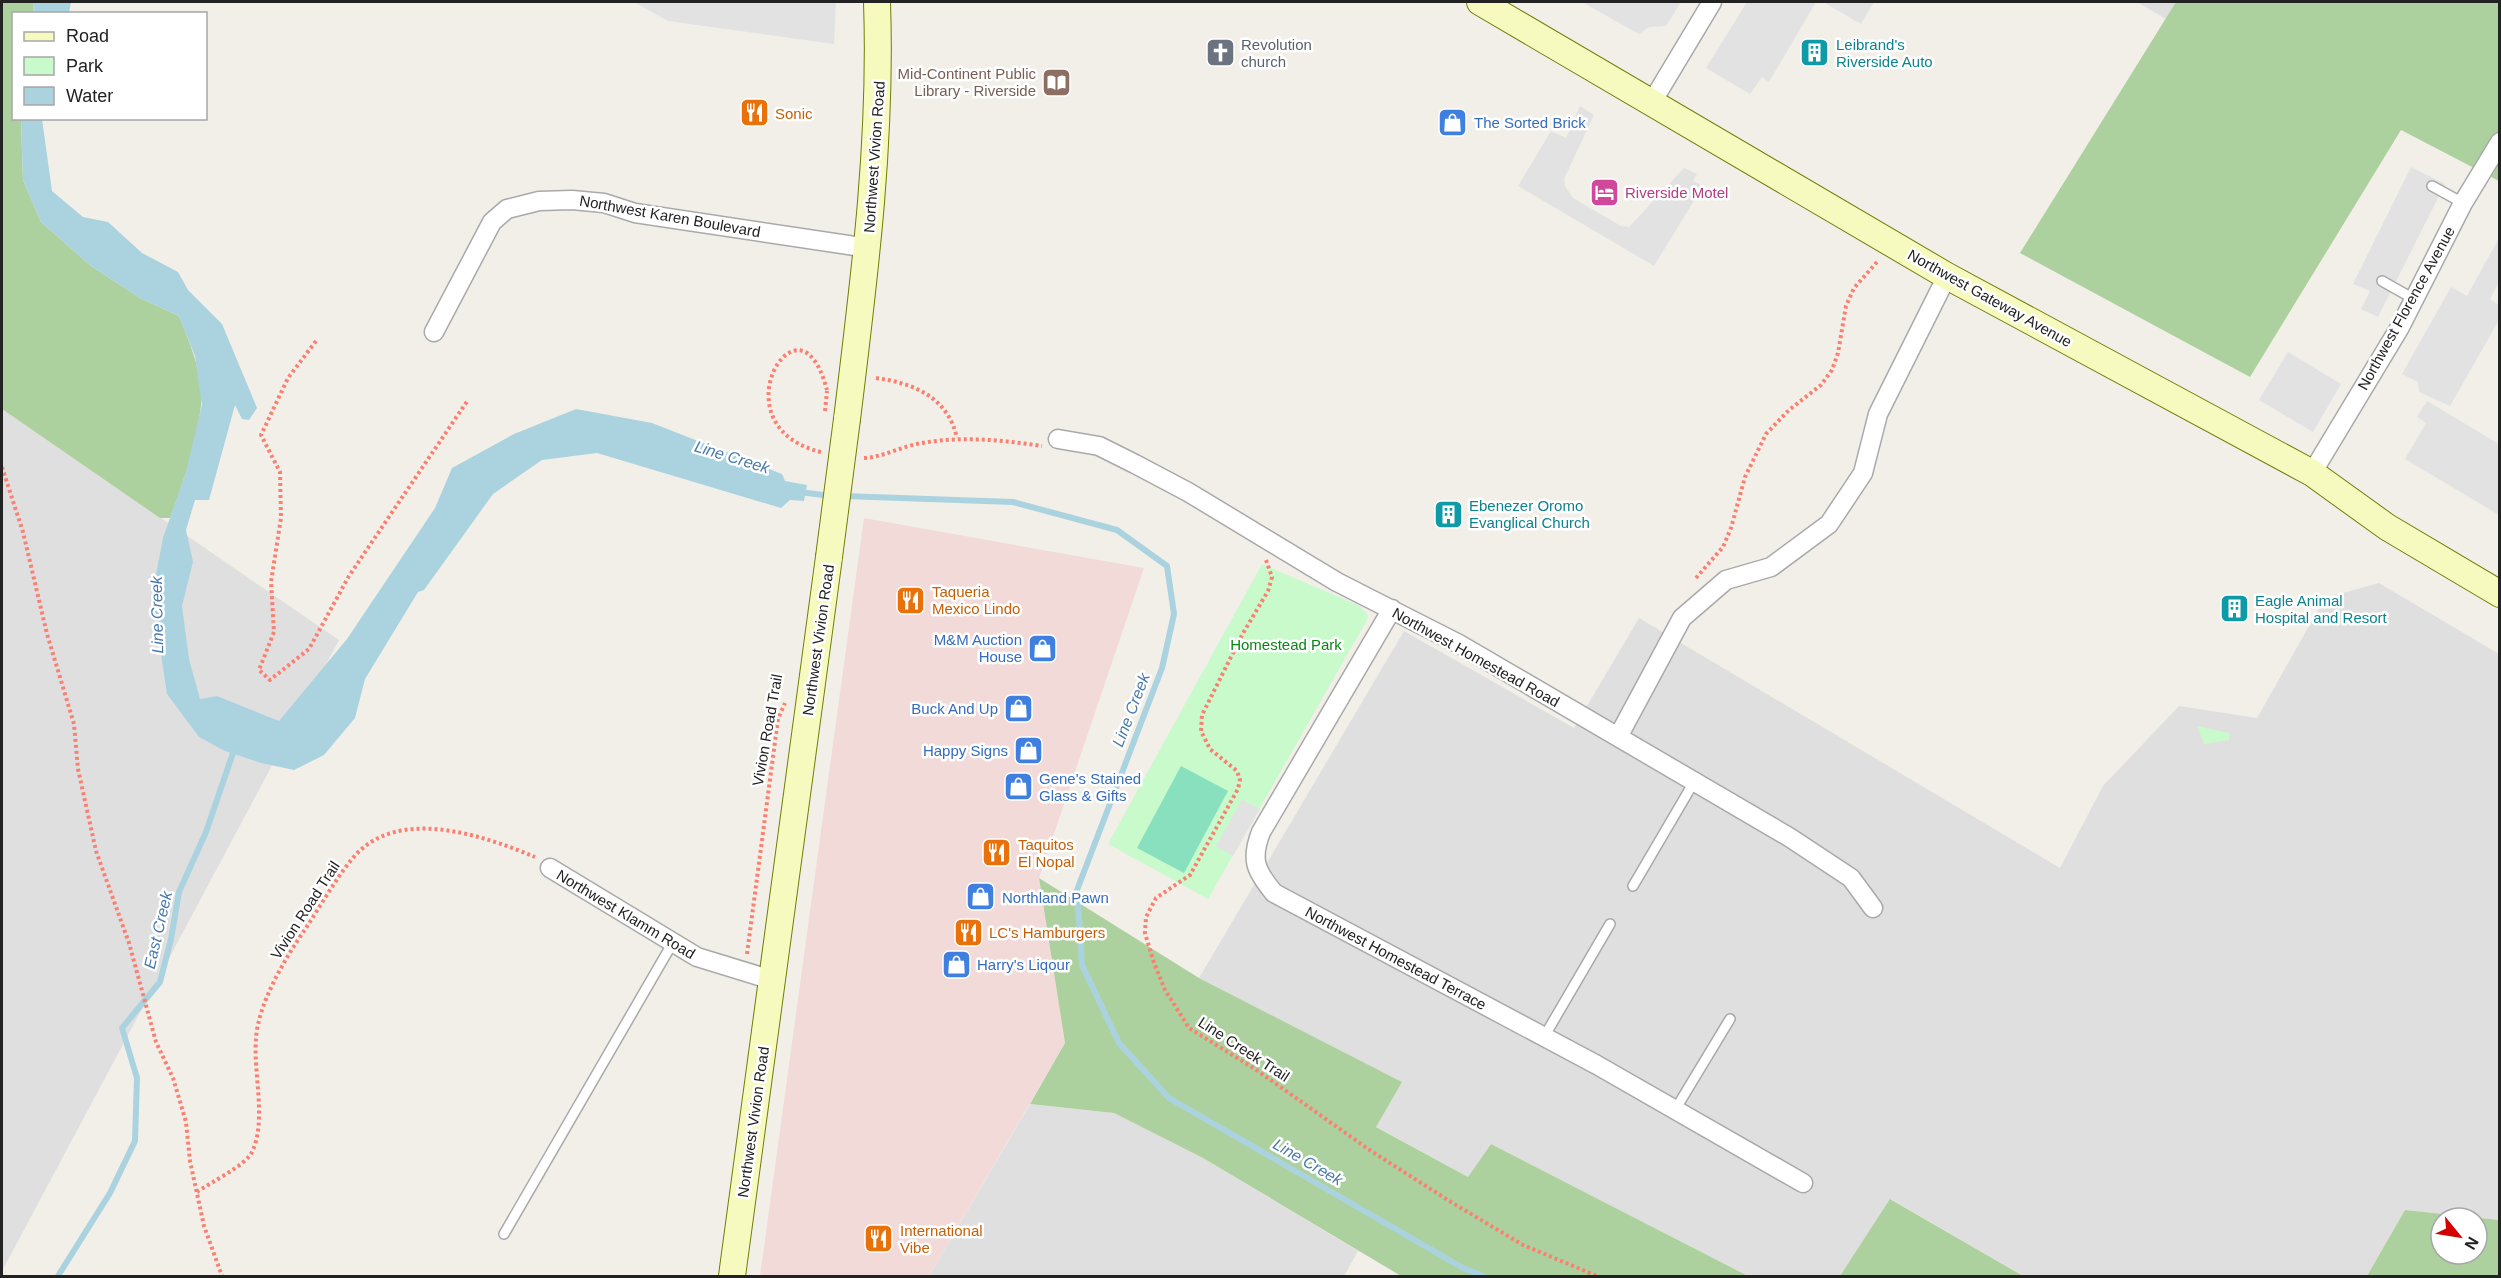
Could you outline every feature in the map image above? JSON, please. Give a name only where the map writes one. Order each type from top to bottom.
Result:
[{"type":"main road","name":"Northwest Vivion Road","points":[[732,1276],[829,557],[868,248],[876,160],[879,70],[877,2]]},
{"type":"main road","name":"Northwest Gateway Avenue","points":[[1480,2],[1947,276],[2312,473],[2387,527],[2499,594]]},
{"type":"street","points":[[1652,102],[1712,2]]},
{"type":"street","name":"Northwest Florence Avenue","points":[[2312,473],[2414,299],[2463,203],[2499,142]]},
{"type":"street","name":"Northwest Karen Boulevard","points":[[434,332],[492,222],[507,209],[539,201],[572,200],[604,203],[635,213],[868,248]]},
{"type":"street","points":[[1618,737],[1682,618],[1726,580],[1771,567],[1830,524],[1863,472],[1878,414],[1947,276]]},
{"type":"street","name":"Northwest Homestead Road","points":[[1052,443],[1099,446],[1188,492],[1337,582],[1459,644],[1789,837],[1851,878],[1873,908]]},
{"type":"street","name":"Northwest Homestead Terrace","points":[[1392,609],[1261,832],[1256,846],[1256,864],[1259,875],[1274,892],[1544,1037],[1803,1183]]},
{"type":"street","name":"Northwest Klamm Road","points":[[550,868],[672,944],[697,957],[772,980]]},
{"type":"lane","points":[[2432,186],[2463,203]]},
{"type":"lane","points":[[2382,281],[2414,299]]},
{"type":"lane","points":[[1633,886],[1694,782]]},
{"type":"lane","points":[[1544,1037],[1610,924]]},
{"type":"lane","points":[[504,1234],[672,944]]},
{"type":"lane","points":[[1675,1110],[1730,1019]]},
{"type":"path","points":[[1690,584],[1723,547],[1744,477],[1766,434],[1789,410],[1821,384],[1832,370],[1838,353],[1846,306],[1854,288],[1876,262]]},
{"type":"path","points":[[316,341],[288,378],[261,435],[280,472],[281,518],[271,582],[274,632],[259,670],[270,680],[309,649],[349,576],[468,400]]},
{"type":"path","points":[[827,391],[814,358],[802,351],[792,351],[776,362],[769,379],[768,401],[775,421],[790,439],[810,449],[830,454]]},
{"type":"path","points":[[876,378],[902,381],[928,393],[950,420],[957,438]]},
{"type":"path","points":[[858,458],[876,457],[919,443],[957,438],[1052,443]]},
{"type":"path","points":[[2,468],[23,532],[47,634],[74,724],[78,769],[96,851],[129,943],[156,1042],[173,1078],[186,1122],[204,1226],[222,1276]]},
{"type":"path","name":"Line Creek Trail","points":[[1266,560],[1272,577],[1268,591],[1242,634],[1202,715],[1201,731],[1210,749],[1237,771],[1240,780],[1238,789],[1190,875],[1156,898],[1146,917],[1144,933],[1165,990],[1189,1028],[1255,1069],[1371,1151],[1522,1245],[1598,1276]]},
{"type":"path","name":"Vivion Road Trail","points":[[744,973],[778,719],[785,702]]},
{"type":"path","name":"Vivion Road Trail","points":[[197,1192],[248,1159],[253,1149],[258,1108],[255,1039],[259,1020],[288,954],[352,858],[373,842],[398,831],[440,828],[522,852],[550,868]]},
{"type":"shaded area","points":[[634,2],[836,2],[834,44],[668,21]]},
{"type":"shaded area","points":[[1582,2],[1681,2],[1666,26],[1649,27],[1639,34]]},
{"type":"shaded area","points":[[1747,2],[1816,2],[1769,82],[1762,77],[1750,94],[1706,68]]},
{"type":"shaded area","points":[[1823,2],[1874,2],[1861,24]]},
{"type":"shaded area","points":[[2137,2],[2176,2],[2166,19]]},
{"type":"shaded area","points":[[1580,106],[1594,115],[1564,179],[1565,186],[1573,198],[1621,226],[1629,227],[1684,168],[1697,174],[1693,181],[1703,186],[1654,266],[1518,186],[1551,131],[1566,138]]},
{"type":"shaded area","points":[[2411,167],[2445,184],[2378,317],[2361,309],[2370,291],[2353,284]]},
{"type":"shaded area","points":[[2499,238],[2499,282],[2490,299],[2499,305],[2499,320],[2450,406],[2419,392],[2418,382],[2402,374],[2451,287],[2467,296]]},
{"type":"shaded area","points":[[2288,352],[2341,384],[2313,432],[2259,400]]},
{"type":"shaded area","points":[[2427,401],[2499,444],[2499,515],[2405,459],[2426,423],[2417,417]]},
{"type":"shaded area","points":[[2,409],[339,640],[2,1271]]},
{"type":"shaded area","points":[[864,518],[1144,568],[1039,878],[1065,1043],[929,1276],[760,1276]]},
{"type":"shaded area","points":[[2379,583],[2499,654],[2499,1220],[2489,1219],[2489,1206],[2429,1206],[2429,1213],[2405,1210],[2367,1276],[2023,1276],[1891,1199],[1840,1276],[1748,1276],[1491,1144],[1468,1177],[1375,1126],[1402,1082],[1199,978],[1404,631],[1574,728],[1639,618],[2060,868],[2103,786],[2179,706],[2257,718],[2325,598]]},
{"type":"shaded area","points":[[1242,800],[1260,809],[1233,856],[1216,846]]},
{"type":"shaded area","points":[[1030,1104],[1114,1113],[1203,1158],[1358,1251],[1344,1276],[929,1276]]},
{"type":"green space","points":[[2,2],[34,2],[33,12],[12,12],[12,120],[21,120],[23,180],[41,222],[91,266],[140,298],[179,316],[192,348],[200,383],[201,406],[193,449],[170,518],[160,518],[2,409]]},
{"type":"green space","points":[[2176,2],[2499,2],[2499,181],[2401,130],[2250,377],[2020,253]]},
{"type":"green space","name":"Homestead Park","points":[[1262,564],[1360,606],[1368,616],[1208,899],[1108,844]]},
{"type":"green space","points":[[2197,726],[2229,733],[2229,740],[2204,744]]},
{"type":"green space","points":[[1181,766],[1228,791],[1184,873],[1137,848]]},
{"type":"green space","points":[[1039,878],[1199,978],[1402,1082],[1376,1127],[1468,1177],[1491,1144],[1748,1276],[1401,1276],[1203,1158],[1114,1113],[1030,1104],[1065,1043]]},
{"type":"green space","points":[[1890,1199],[2023,1276],[1840,1276]]},
{"type":"green space","points":[[2405,1210],[2429,1213],[2429,1266],[2489,1266],[2489,1219],[2499,1220],[2499,1276],[2367,1276]]},
{"type":"water","points":[[34,2],[71,2],[69,12],[33,12]]},
{"type":"water","points":[[21,120],[42,120],[52,191],[83,217],[108,222],[142,253],[178,272],[188,290],[222,324],[257,408],[249,420],[242,419],[235,405],[209,500],[195,500],[186,530],[193,562],[182,606],[189,659],[200,699],[217,696],[279,721],[347,639],[435,508],[452,468],[514,434],[576,409],[652,423],[782,474],[785,481],[807,485],[804,501],[790,500],[781,508],[597,453],[542,460],[493,494],[424,590],[418,592],[365,679],[355,718],[324,755],[294,770],[261,763],[225,751],[199,737],[167,694],[152,596],[163,538],[185,475],[202,405],[195,356],[179,316],[140,298],[91,266],[41,222],[23,180]]},
{"type":"waterway","name":"Line Creek","points":[[799,492],[831,496]]},
{"type":"waterway","name":"Line Creek","points":[[844,496],[1013,502],[1117,530],[1167,566],[1174,614],[1162,668],[1077,890],[1082,965],[1119,1043],[1169,1098],[1463,1268],[1483,1276]]},
{"type":"waterway","name":"East Creek","points":[[58,1276],[110,1193],[135,1141],[137,1078],[122,1028],[160,982],[171,939],[179,892],[206,832],[235,747]]},
{"type":"place","name":"Revolution church","points":[[1220,53]]},
{"type":"place","name":"Leibrand's Riverside Auto","points":[[1815,53]]},
{"type":"place","name":"Mid-Continent Public Library - Riverside","points":[[1057,82]]},
{"type":"place","name":"Sonic","points":[[754,113]]},
{"type":"place","name":"The Sorted Brick","points":[[1453,122]]},
{"type":"place","name":"Riverside Motel","points":[[1604,192]]},
{"type":"place","name":"Ebenezer Oromo Evanglical Church","points":[[1448,514]]},
{"type":"place","name":"Taqueria Mexico Lindo","points":[[911,600]]},
{"type":"place","name":"Eagle Animal Hospital and Resort","points":[[2234,609]]},
{"type":"place","name":"M&M Auction House","points":[[1043,648]]},
{"type":"place","name":"Buck And Up","points":[[1019,708]]},
{"type":"place","name":"Happy Signs","points":[[1029,750]]},
{"type":"place","name":"Gene's Stained Glass & Gifts","points":[[1018,787]]},
{"type":"place","name":"Taquitos El Nopal","points":[[997,853]]},
{"type":"place","name":"Northland Pawn","points":[[981,897]]},
{"type":"place","name":"LC's Hamburgers","points":[[968,932]]},
{"type":"place","name":"Harry's Liqour","points":[[956,964]]},
{"type":"place","name":"International Vibe","points":[[879,1239]]}]
